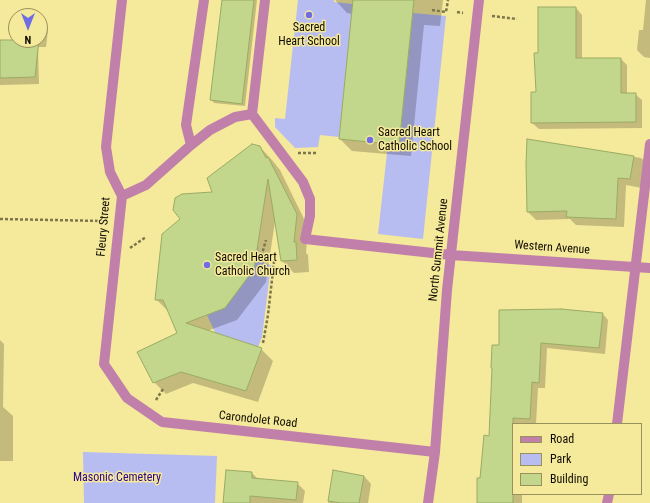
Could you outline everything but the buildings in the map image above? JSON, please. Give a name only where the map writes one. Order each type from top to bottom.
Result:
[{"type":"street","name":"Fleury Street","points":[[104,364],[122,196],[110,172],[106,147],[122,0]]},
{"type":"street","points":[[191,145],[186,126],[204,0]]},
{"type":"street","points":[[122,196],[146,185],[210,130],[235,117],[252,114],[265,0]]},
{"type":"street","name":"North Summit Avenue","points":[[428,503],[434,452],[451,255],[479,0]]},
{"type":"street","name":"Western Avenue","points":[[252,114],[303,182],[310,200],[310,216],[305,240],[451,255],[650,268]]},
{"type":"street","points":[[617,423],[650,144]]},
{"type":"street","name":"Carondolet Road","points":[[104,364],[126,398],[162,422],[434,452]]},
{"type":"path","points":[[432,10],[446,12],[448,0]]},
{"type":"path","points":[[294,153],[318,153]]},
{"type":"path","points":[[0,219],[104,221]]},
{"type":"path","points":[[127,251],[146,237]]},
{"type":"path","points":[[263,343],[274,262],[266,259],[262,254],[266,240]]},
{"type":"green space","points":[[298,0],[334,0],[334,2],[353,4],[339,137],[320,135],[318,147],[295,148],[275,127],[275,118],[285,119]]},
{"type":"green space","points":[[413,13],[446,16],[423,239],[378,234],[388,144],[399,145]]},
{"type":"green space","points":[[258,244],[259,258],[266,264],[271,265],[262,337],[258,347],[229,337],[219,341],[207,315],[225,308],[254,269]]},
{"type":"green space","name":"Masonic Cemetery","points":[[83,452],[217,456],[215,503],[84,503]]},
{"type":"place","name":"Sacred Heart School","points":[[309,15]]},
{"type":"place","name":"Sacred Heart Catholic School","points":[[370,140]]},
{"type":"place","name":"Sacred Heart Catholic Church","points":[[207,265]]}]
